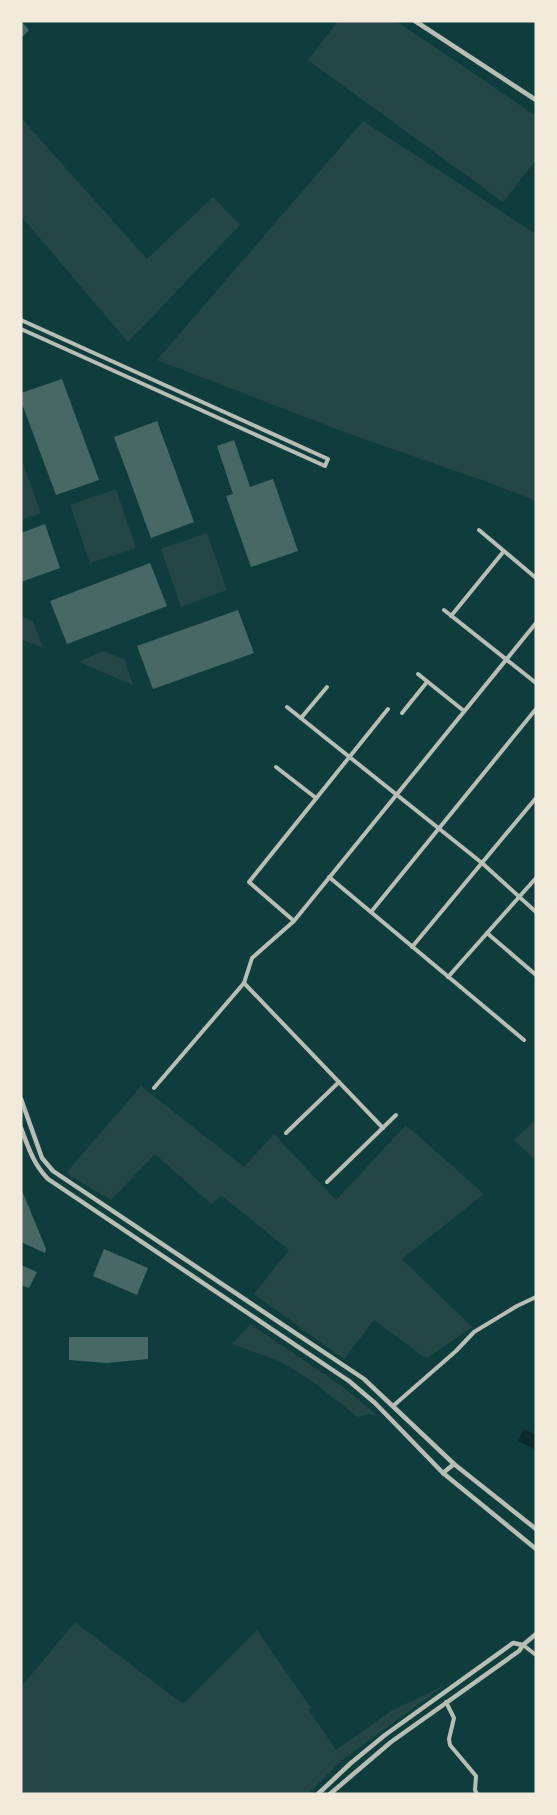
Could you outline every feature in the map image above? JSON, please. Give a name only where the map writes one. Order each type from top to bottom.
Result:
[{"type":"street","points":[[415,21],[536,100]]},
{"type":"street","points":[[21,320],[328,459],[325,466],[21,329]]},
{"type":"street","points":[[480,530],[536,578]]},
{"type":"street","points":[[451,616],[504,551]]},
{"type":"street","points":[[444,610],[536,683]]},
{"type":"street","points":[[154,1088],[244,983],[252,958],[294,921],[536,623]]},
{"type":"street","points":[[418,674],[464,711]]},
{"type":"street","points":[[402,712],[427,682]]},
{"type":"street","points":[[301,718],[327,687]]},
{"type":"street","points":[[287,707],[482,863],[536,912]]},
{"type":"street","points":[[294,921],[249,882],[388,709]]},
{"type":"street","points":[[371,912],[536,709]]},
{"type":"street","points":[[276,767],[316,798]]},
{"type":"street","points":[[412,947],[536,798]]},
{"type":"street","points":[[329,878],[524,1040]]},
{"type":"street","points":[[448,977],[536,878]]},
{"type":"street","points":[[487,933],[536,975]]},
{"type":"street","points":[[244,983],[383,1128]]},
{"type":"street","points":[[286,1133],[339,1082]]},
{"type":"street","points":[[21,1099],[42,1158],[53,1171],[351,1370],[393,1406],[454,1464],[536,1530]]},
{"type":"street","points":[[327,1182],[396,1115]]},
{"type":"street","points":[[21,1128],[33,1161],[40,1172],[48,1179],[350,1381],[375,1403],[443,1473],[536,1549]]},
{"type":"street","points":[[393,1406],[456,1352],[474,1332],[517,1306],[536,1297]]},
{"type":"street","points":[[443,1473],[454,1464]]},
{"type":"street","points":[[330,1794],[391,1742],[519,1651],[523,1644],[536,1634]]},
{"type":"street","points":[[318,1794],[344,1769],[385,1735],[513,1643],[523,1644],[536,1655]]},
{"type":"street","points":[[446,1702],[453,1716],[450,1746],[476,1776],[475,1790],[477,1794]]},
{"type":"shaded area","points":[[338,21],[396,21],[536,116],[536,160],[503,202],[308,60]]},
{"type":"shaded area","points":[[21,118],[147,259],[213,197],[240,225],[128,342],[21,216]]},
{"type":"shaded area","points":[[363,121],[536,234],[536,501],[344,432],[157,360]]},
{"type":"shaded area","points":[[21,458],[41,513],[21,520]]},
{"type":"shaded area","points":[[116,489],[136,548],[90,563],[70,505]]},
{"type":"shaded area","points":[[207,533],[227,590],[181,607],[161,549]]},
{"type":"shaded area","points":[[21,616],[33,621],[43,648],[21,639]]},
{"type":"shaded area","points":[[103,651],[124,659],[133,685],[79,662]]},
{"type":"shaded area","points":[[141,1086],[244,1167],[274,1134],[336,1200],[406,1125],[484,1194],[402,1259],[472,1327],[427,1358],[374,1320],[344,1359],[254,1294],[289,1250],[222,1196],[211,1204],[155,1154],[111,1200],[66,1173]]},
{"type":"shaded area","points":[[536,1119],[536,1161],[514,1140]]},
{"type":"shaded area","points":[[250,1324],[343,1387],[378,1416],[368,1414],[358,1417],[309,1379],[279,1361],[232,1344]]},
{"type":"shaded area","points":[[524,1429],[536,1435],[536,1450],[518,1441]]},
{"type":"shaded area","points":[[75,1622],[183,1704],[257,1630],[311,1708],[309,1710],[336,1750],[391,1711],[445,1685],[341,1761],[308,1794],[21,1794],[21,1687]]},
{"type":"building","points":[[21,21],[29,30],[21,38]]},
{"type":"building","points":[[62,379],[99,480],[56,495],[21,401],[21,393]]},
{"type":"building","points":[[157,421],[194,522],[151,538],[114,437]]},
{"type":"building","points":[[234,440],[250,487],[273,479],[298,551],[251,567],[226,496],[233,494],[217,446]]},
{"type":"building","points":[[45,524],[60,568],[21,582],[21,533]]},
{"type":"building","points":[[150,563],[167,606],[67,644],[50,601]]},
{"type":"building","points":[[238,610],[254,653],[153,689],[137,646]]},
{"type":"building","points":[[21,1188],[46,1249],[45,1253],[21,1242]]},
{"type":"building","points":[[104,1249],[148,1268],[137,1295],[93,1276]]},
{"type":"building","points":[[21,1265],[37,1272],[29,1288],[21,1285]]},
{"type":"building","points":[[69,1337],[148,1337],[148,1359],[107,1363],[69,1360]]}]
